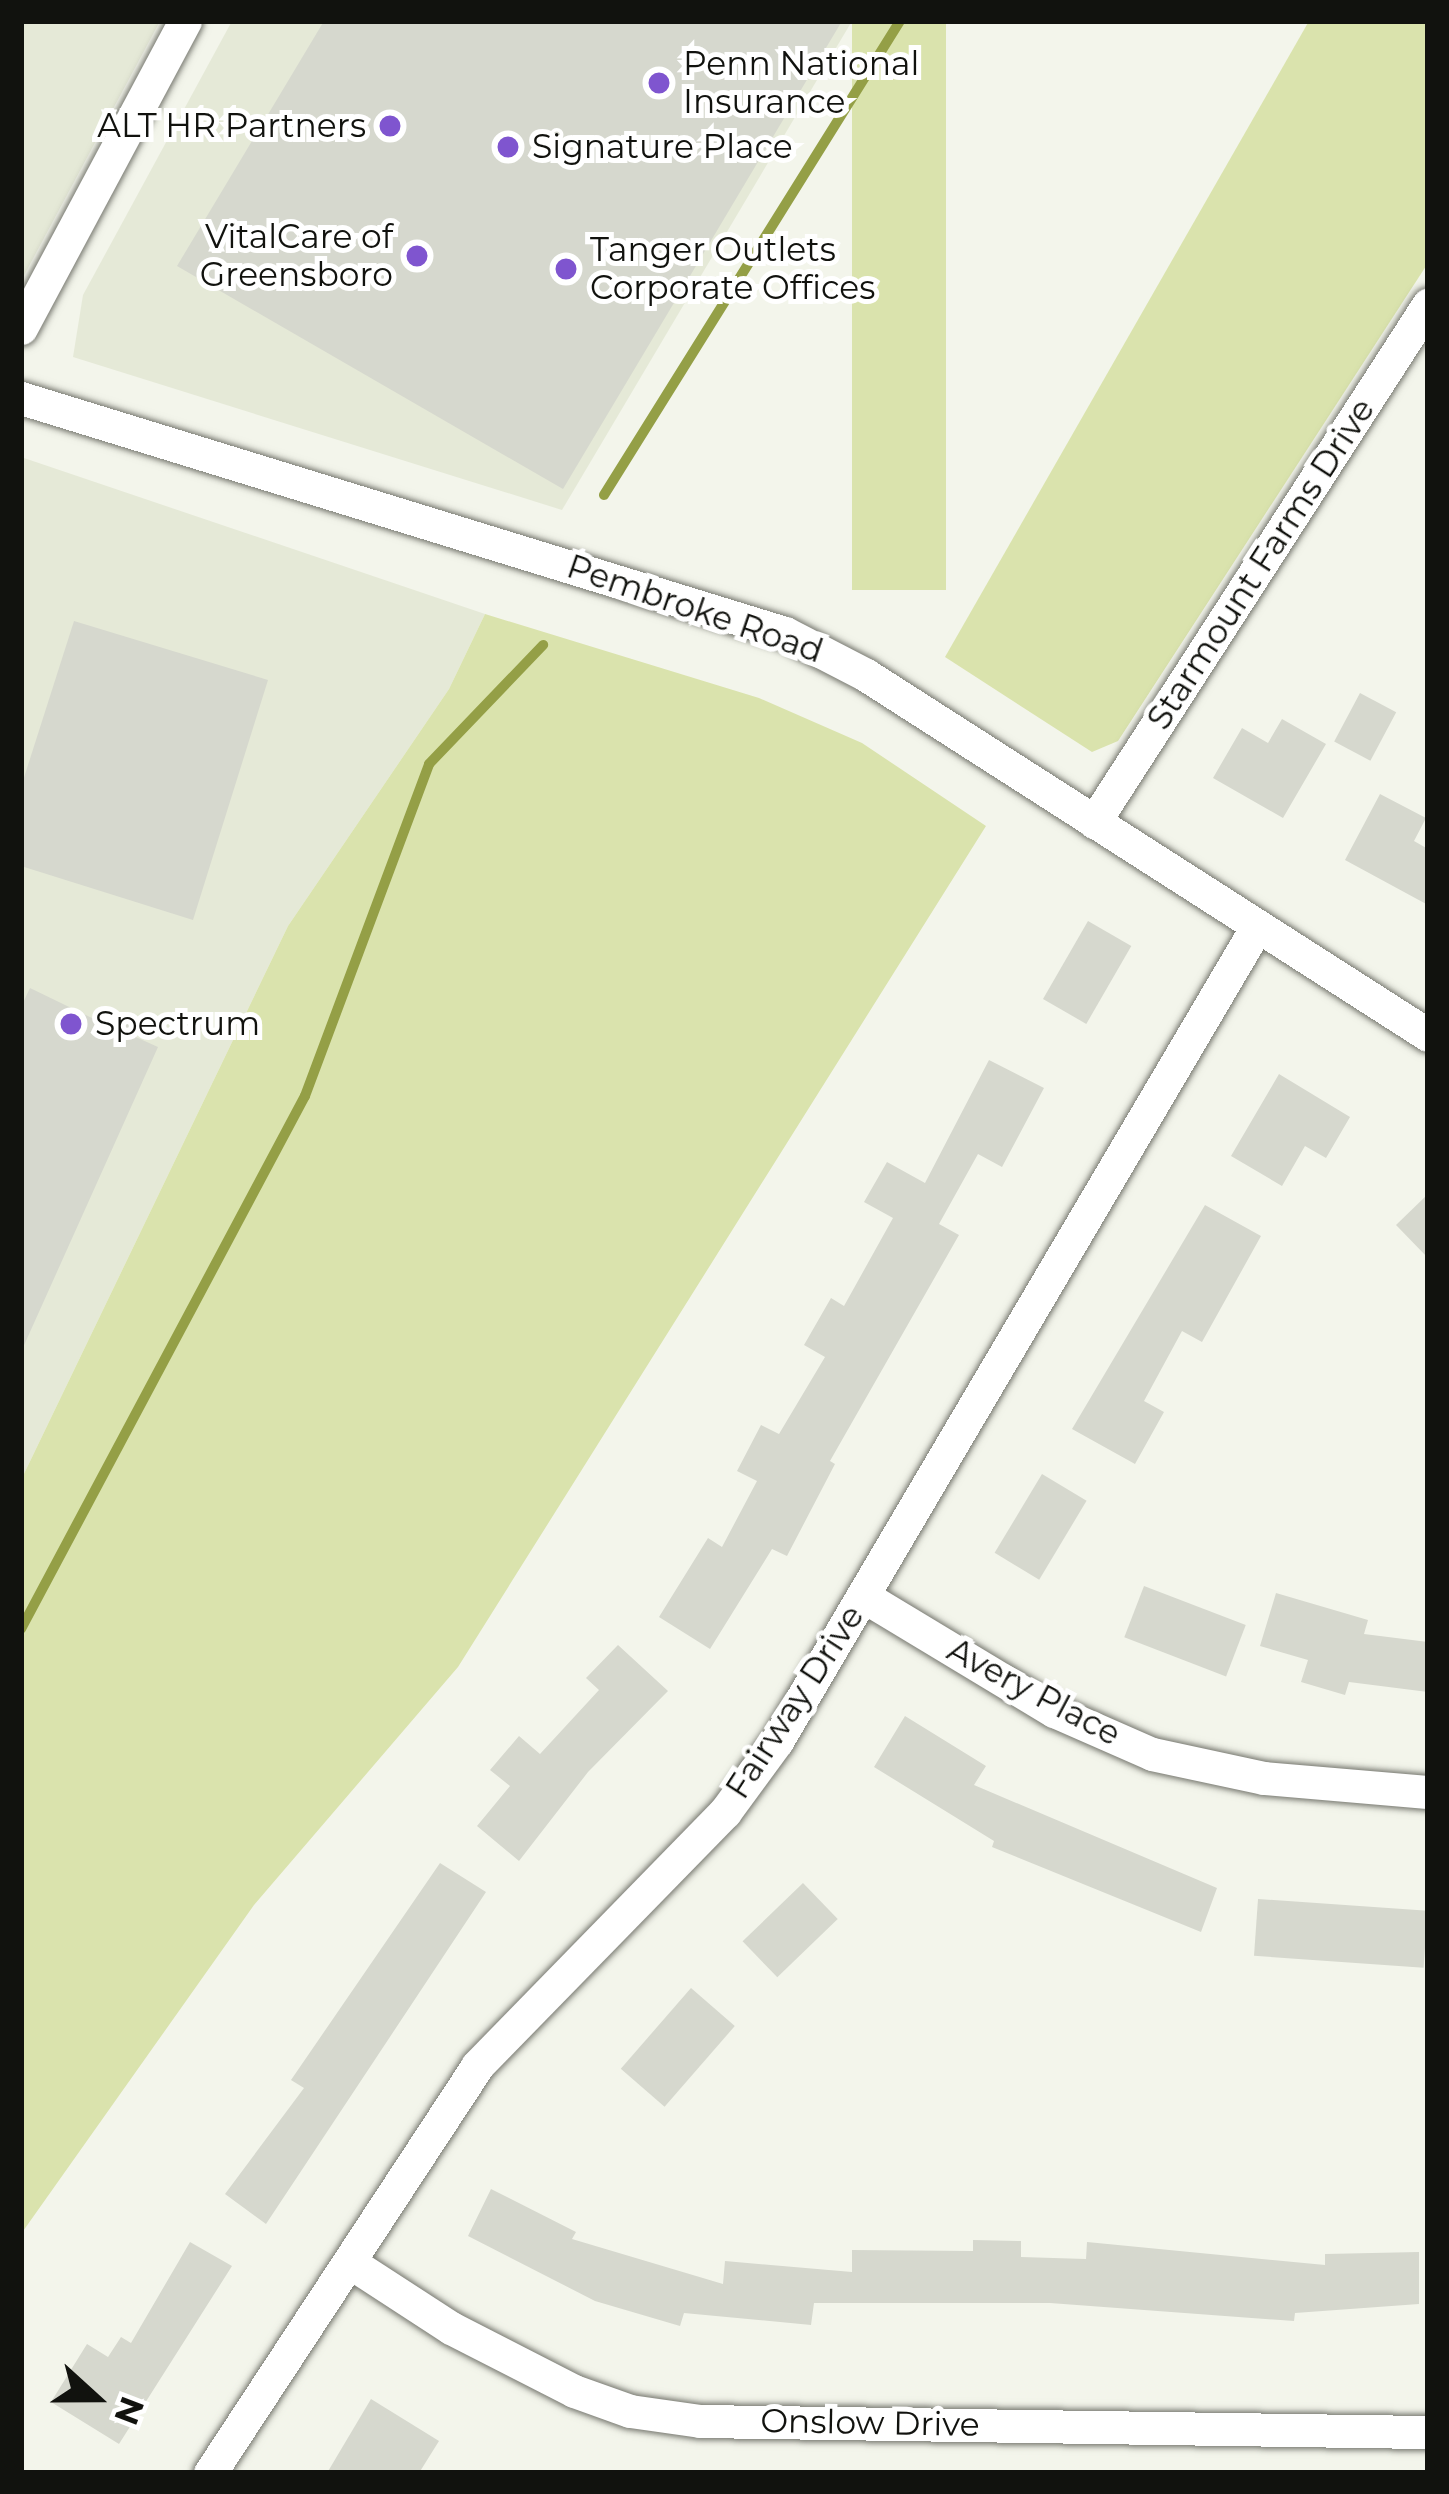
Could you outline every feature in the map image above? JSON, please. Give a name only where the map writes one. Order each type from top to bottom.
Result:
[{"type":"street","points":[[21,328],[185,21]]},
{"type":"street","name":"Starmount Farms Drive","points":[[1094,822],[1428,305]]},
{"type":"street","name":"Pembroke Road","points":[[21,398],[785,633],[866,675],[1428,1035]]},
{"type":"street","name":"Fairway Drive","points":[[210,2473],[477,2066],[725,1812],[863,1596],[1256,928]]},
{"type":"street","name":"Avery Place","points":[[863,1596],[1054,1711],[1152,1754],[1264,1778],[1428,1792]]},
{"type":"street","name":"Onslow Drive","points":[[351,2263],[471,2339],[630,2410],[700,2421],[1428,2432]]},
{"type":"shaded area","points":[[21,21],[160,21],[21,281]]},
{"type":"shaded area","name":"Signature Place","points":[[232,21],[852,21],[562,510],[73,357],[83,295]]},
{"type":"shaded area","points":[[21,457],[485,614],[449,689],[288,926],[21,1480]]},
{"type":"green space","points":[[852,21],[946,21],[946,590],[852,590]]},
{"type":"green space","points":[[1309,21],[1428,21],[1428,263],[1118,741],[1092,752],[945,657]]},
{"type":"green space","points":[[485,614],[759,698],[862,743],[986,826],[458,1667],[254,1905],[21,2234],[21,1480],[288,926],[449,689]]},
{"type":"building","name":"Signature Place","points":[[324,21],[842,21],[563,489],[177,266]]},
{"type":"building","points":[[74,621],[268,680],[193,920],[21,866],[21,787]]},
{"type":"building","points":[[1360,693],[1396,712],[1370,761],[1334,742]]},
{"type":"building","points":[[1282,719],[1326,744],[1283,818],[1213,778],[1242,728],[1268,743]]},
{"type":"building","points":[[1380,794],[1426,818],[1414,841],[1428,849],[1428,905],[1345,860]]},
{"type":"building","points":[[1088,921],[1131,946],[1086,1024],[1043,999]]},
{"type":"building","points":[[30,988],[96,1020],[102,1006],[136,1020],[129,1034],[158,1047],[21,1352],[21,1007]]},
{"type":"building","points":[[989,1060],[1044,1088],[1002,1167],[978,1154],[939,1224],[959,1235],[830,1461],[835,1464],[787,1556],[772,1549],[710,1649],[659,1617],[708,1538],[722,1547],[757,1481],[737,1471],[761,1425],[779,1434],[825,1357],[804,1345],[831,1298],[844,1306],[893,1218],[864,1202],[887,1162],[925,1183]]},
{"type":"building","points":[[1279,1074],[1350,1117],[1326,1158],[1305,1146],[1282,1186],[1231,1156]]},
{"type":"building","points":[[1428,1194],[1428,1258],[1396,1225]]},
{"type":"building","points":[[1205,1205],[1261,1236],[1202,1342],[1182,1331],[1144,1401],[1164,1412],[1135,1464],[1072,1429]]},
{"type":"building","points":[[1042,1474],[1087,1501],[1039,1580],[995,1553]]},
{"type":"building","points":[[1144,1586],[1246,1625],[1226,1676],[1124,1637]]},
{"type":"building","points":[[1276,1593],[1368,1620],[1364,1634],[1428,1642],[1428,1692],[1349,1682],[1345,1695],[1301,1682],[1308,1660],[1260,1646]]},
{"type":"building","points":[[618,1645],[668,1691],[588,1772],[519,1861],[477,1826],[510,1786],[490,1770],[519,1736],[540,1754],[599,1690],[586,1678]]},
{"type":"building","points":[[905,1716],[986,1766],[974,1785],[1217,1888],[1201,1932],[992,1847],[994,1841],[874,1767]]},
{"type":"building","points":[[440,1863],[486,1892],[266,2224],[225,2194],[304,2088],[291,2080]]},
{"type":"building","points":[[803,1883],[838,1919],[777,1977],[743,1941]]},
{"type":"building","points":[[1258,1899],[1428,1911],[1424,1968],[1254,1956]]},
{"type":"building","points":[[691,1988],[735,2026],[665,2107],[621,2069]]},
{"type":"building","points":[[491,2189],[576,2232],[572,2239],[723,2284],[725,2261],[852,2272],[852,2250],[973,2251],[973,2240],[1021,2241],[1021,2257],[1086,2259],[1087,2242],[1325,2265],[1325,2254],[1419,2252],[1419,2304],[1295,2313],[1294,2321],[1050,2303],[814,2303],[811,2325],[684,2313],[680,2326],[595,2301],[468,2236]]},
{"type":"building","points":[[190,2242],[232,2266],[119,2444],[51,2402],[87,2344],[108,2357],[121,2337],[131,2343]]},
{"type":"building","points":[[371,2399],[439,2441],[419,2473],[327,2473]]},
{"type":"waterway","points":[[604,495],[900,21]]},
{"type":"waterway","points":[[21,1629],[305,1096],[429,764],[543,645]]},
{"type":"place","name":"Penn National Insurance","points":[[659,83]]},
{"type":"place","name":"ALT HR Partners","points":[[390,126]]},
{"type":"place","name":"Signature Place","points":[[508,147]]},
{"type":"place","name":"VitalCare of Greensboro","points":[[417,256]]},
{"type":"place","name":"Tanger Outlets Corporate Offices","points":[[566,269]]},
{"type":"place","name":"Spectrum","points":[[71,1024]]}]
